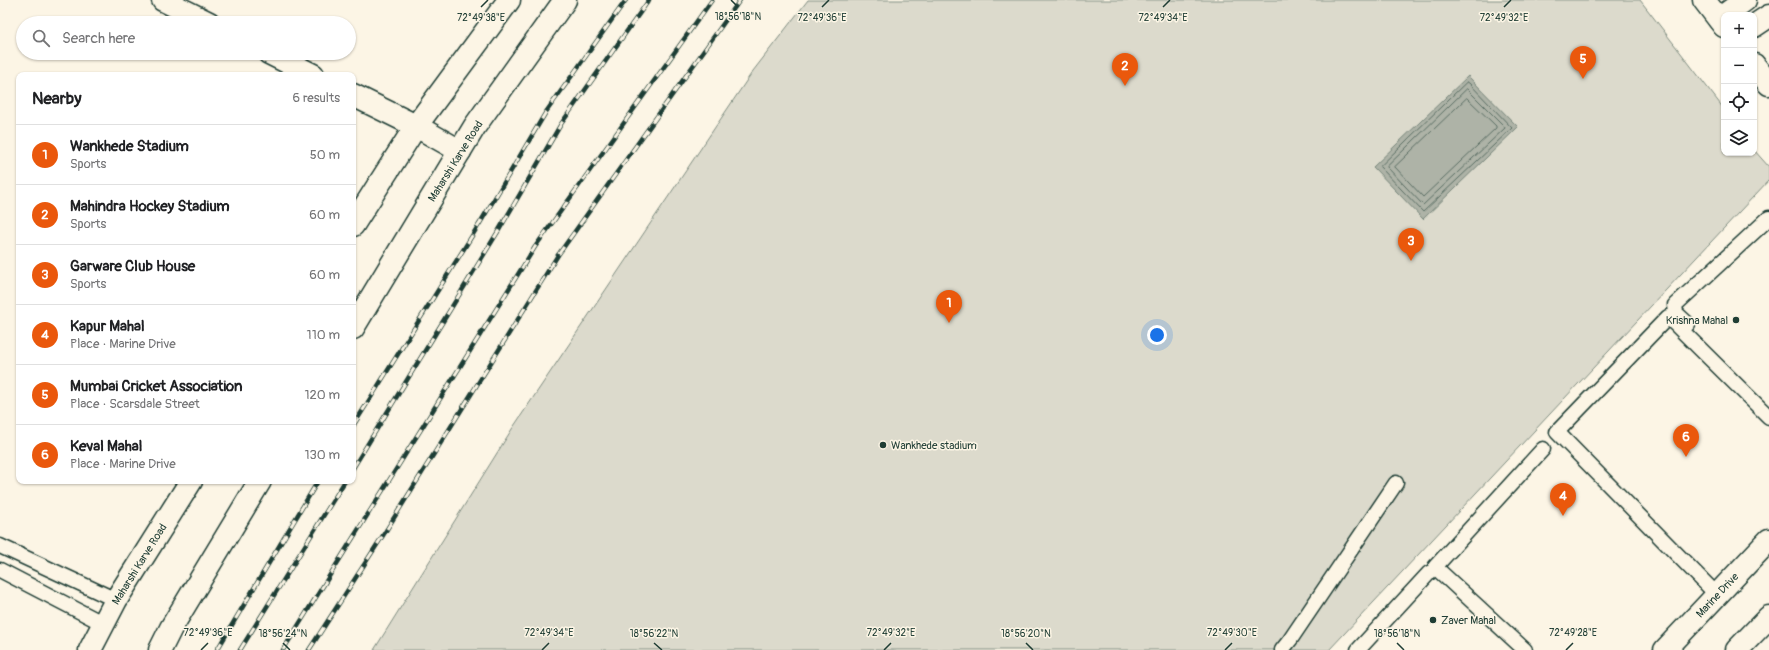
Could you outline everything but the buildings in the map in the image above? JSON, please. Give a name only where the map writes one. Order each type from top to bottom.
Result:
[{"type":"main road","points":[[164,0],[195,16]]},
{"type":"main road","points":[[356,220],[416,126],[509,0]]},
{"type":"main road","name":"Maharshi Karve Road","points":[[356,323],[475,126],[565,0]]},
{"type":"main road","points":[[1704,0],[1721,22]]},
{"type":"main road","points":[[1732,12],[1746,0]]},
{"type":"main road","points":[[1757,24],[1769,16]]},
{"type":"main road","points":[[283,60],[307,72]]},
{"type":"main road","points":[[1757,69],[1769,84]]},
{"type":"main road","points":[[356,96],[416,126],[460,151]]},
{"type":"main road","name":"Maharshi Karve Road","points":[[90,650],[116,600],[189,484]]},
{"type":"main road","points":[[160,650],[171,628],[258,484]]},
{"type":"main road","name":"Marine Drive","points":[[1664,650],[1769,540]]},
{"type":"main road","points":[[1737,650],[1769,617]]},
{"type":"lane","points":[[1769,218],[1675,305],[1676,313],[1769,405]]},
{"type":"lane","points":[[1718,595],[1557,432],[1668,317],[1769,417]]},
{"type":"lane","points":[[1525,650],[1435,566],[1543,449]]},
{"type":"lane","points":[[1282,650],[1396,483]]},
{"type":"lane","points":[[0,546],[116,600]]},
{"type":"lane","points":[[0,570],[104,624]]},
{"type":"lane","points":[[1358,650],[1429,573]]},
{"type":"shaded area","name":"Wankhede stadium","points":[[808,0],[1640,0],[1721,105],[1721,156],[1757,156],[1757,153],[1769,167],[1769,180],[1329,650],[374,650],[512,429],[753,71]]},
{"type":"water","points":[[1468,76],[1518,127],[1423,219],[1373,167]]},
{"type":"railway","points":[[356,421],[480,223],[546,112],[626,0]]},
{"type":"railway","points":[[356,463],[499,230],[561,124],[649,0]]},
{"type":"railway","points":[[283,650],[535,247],[712,0]]},
{"type":"railway","points":[[309,650],[382,537],[558,255],[740,0]]},
{"type":"railway","points":[[217,650],[316,484]]},
{"type":"railway","points":[[240,650],[343,484]]},
{"type":"place","name":"Mumbai Cricket Association","points":[[1583,79]]},
{"type":"place","name":"Mahindra Hockey Stadium","points":[[1125,86]]},
{"type":"place","name":"Garware Club House","points":[[1411,261]]},
{"type":"place","name":"Krishna Mahal","points":[[1736,320]]},
{"type":"place","name":"Wankhede Stadium","points":[[949,323]]},
{"type":"place","name":"Wankhede stadium","points":[[883,445]]},
{"type":"place","name":"Keval Mahal","points":[[1686,457]]},
{"type":"place","name":"Kapur Mahal","points":[[1563,516]]},
{"type":"place","name":"Zaver Mahal","points":[[1433,620]]}]
